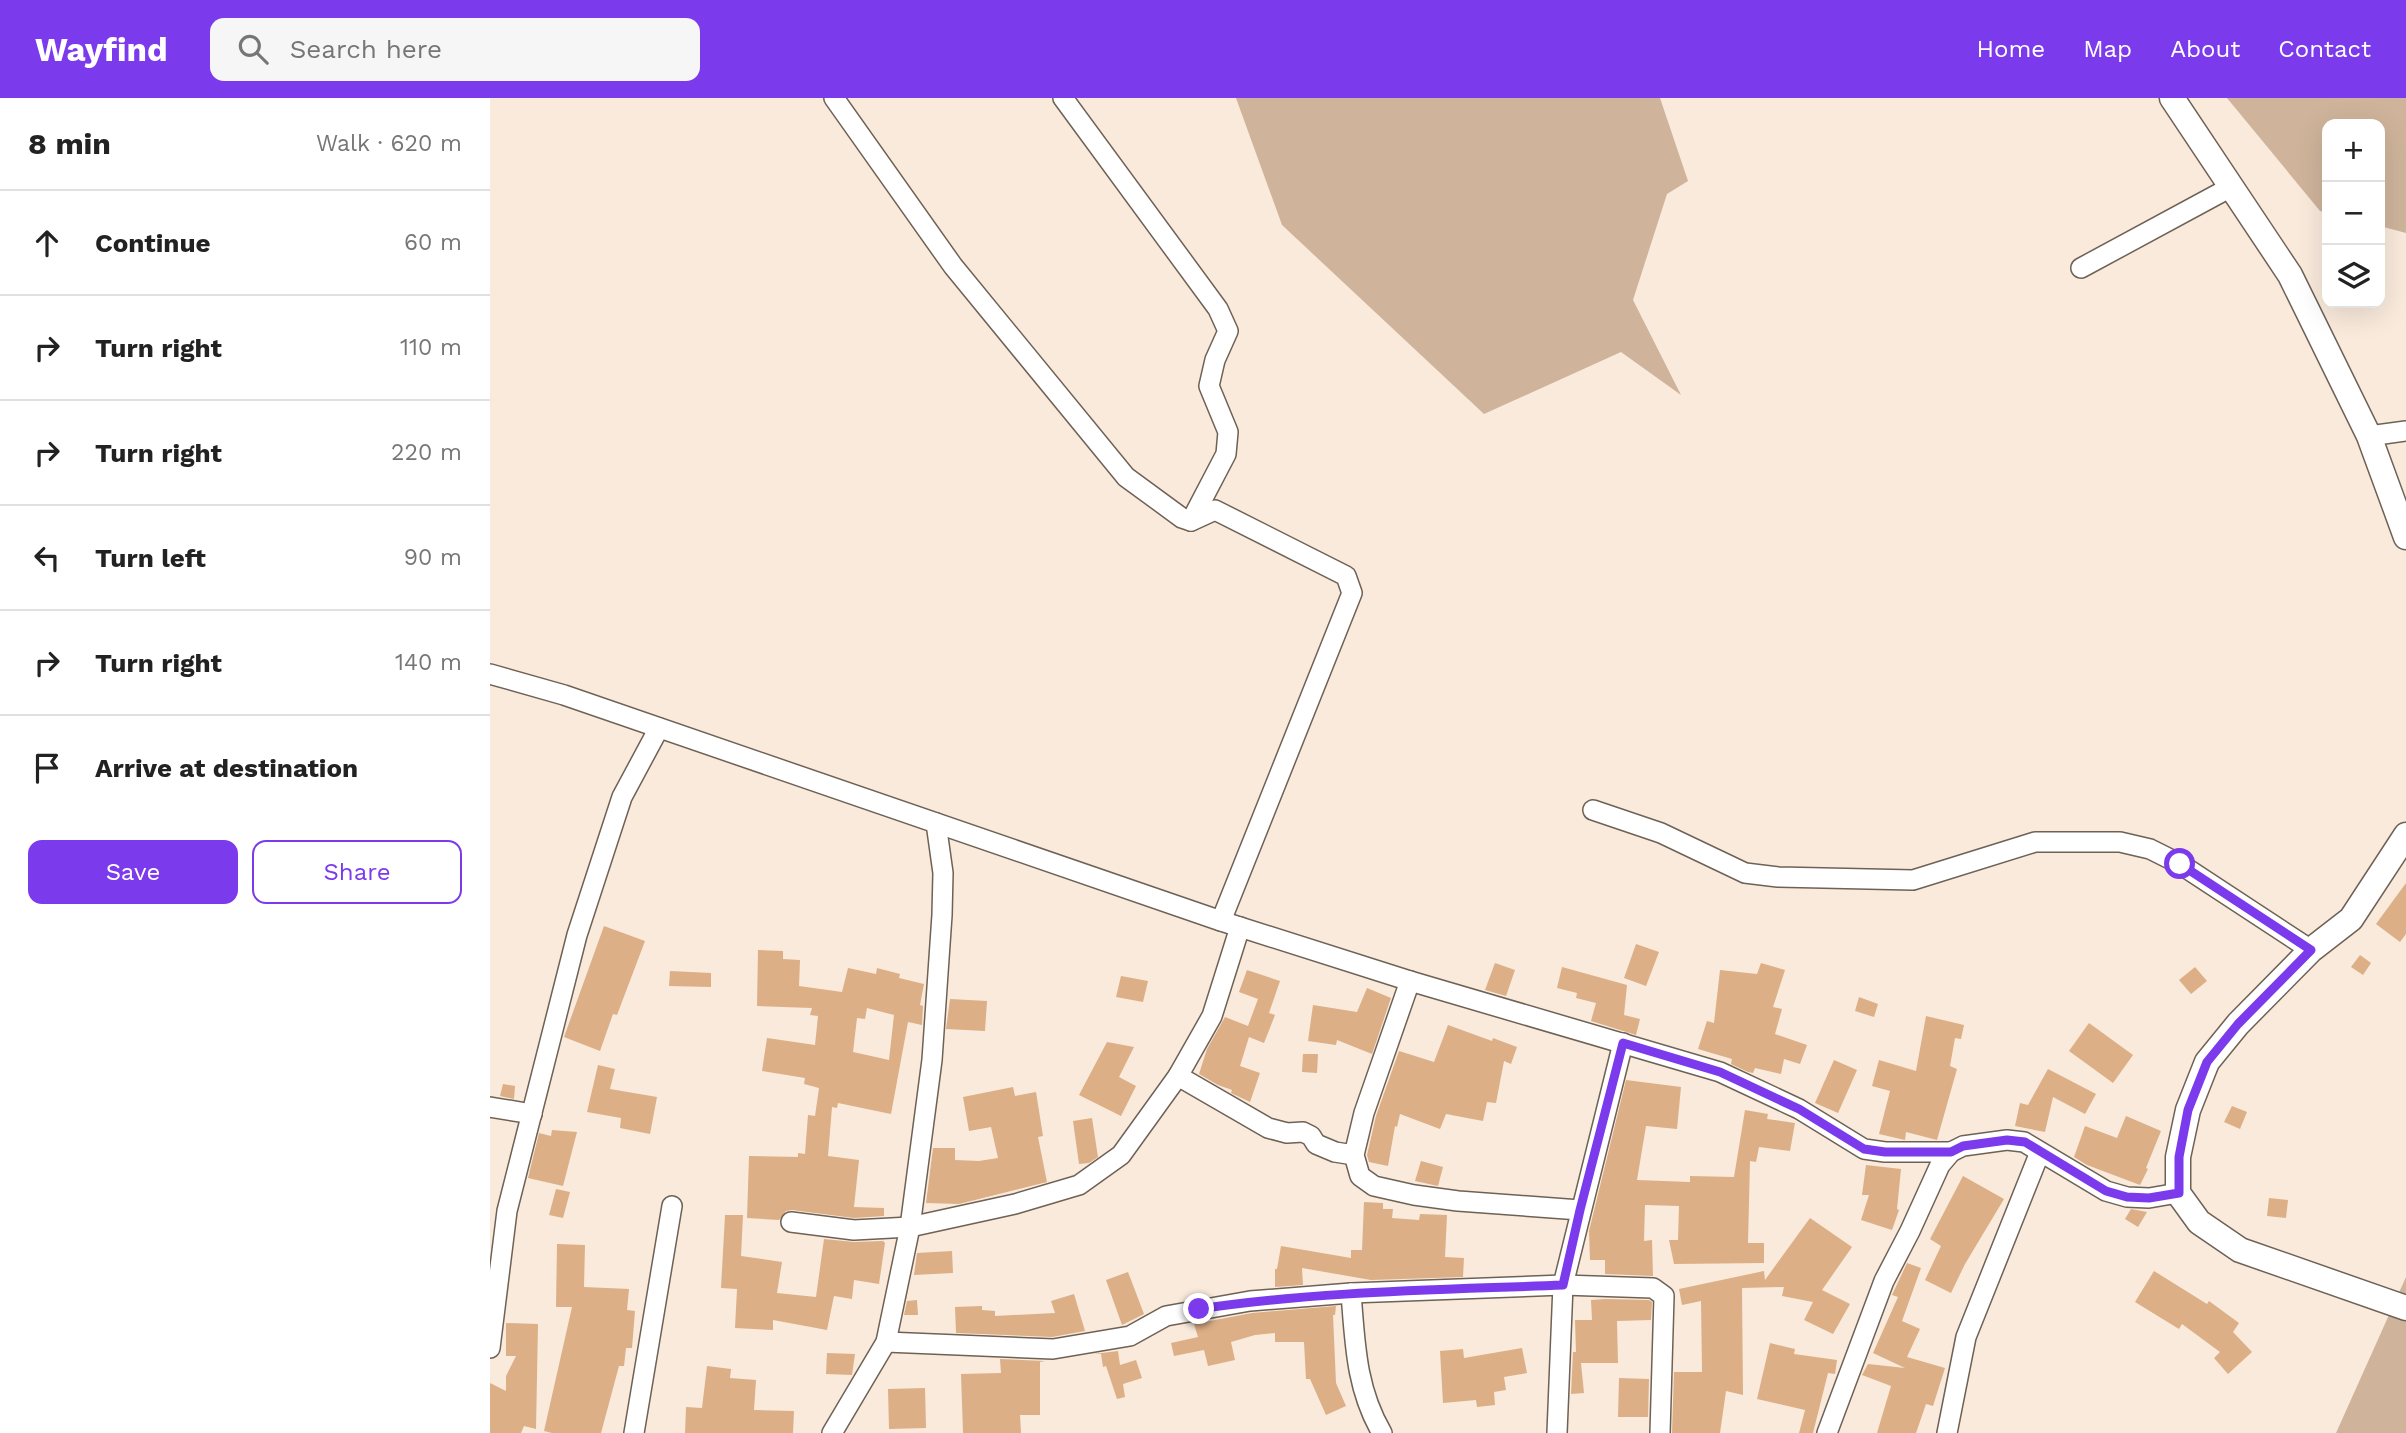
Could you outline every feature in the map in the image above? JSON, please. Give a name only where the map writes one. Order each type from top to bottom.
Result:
[{"type":"street","points":[[791,1222],[854,1230],[909,1227],[1015,1204],[1079,1185],[1121,1155],[1178,1076],[1212,1016],[1231,924],[1352,593],[1346,576],[1215,510],[1191,521],[1182,518],[1126,477],[953,266],[834,98]]},
{"type":"street","points":[[1063,98],[1218,309],[1228,331],[1215,360],[1209,386],[1228,432],[1226,454],[1191,521]]},
{"type":"street","points":[[2172,98],[2290,275],[2369,436],[2406,537]]},
{"type":"street","points":[[2081,268],[2231,187]]},
{"type":"street","points":[[2369,436],[2406,431]]},
{"type":"street","points":[[490,674],[564,695],[1231,924],[1410,981],[1720,1072],[1799,1109],[1864,1149],[1885,1152],[1951,1152]]},
{"type":"street","points":[[490,1348],[507,1211],[577,935],[622,797],[659,728]]},
{"type":"street","points":[[1593,810],[1661,833],[1745,873],[1778,877],[1913,880],[2035,842],[2120,842],[2150,849],[2180,864],[2311,950]]},
{"type":"street","points":[[832,1433],[886,1342],[909,1227],[932,1060],[942,915],[943,873],[936,823]]},
{"type":"street","points":[[2406,835],[2351,919],[2311,950],[2238,1024],[2207,1062],[2188,1110],[2179,1157],[2179,1193],[2199,1222],[2240,1250],[2406,1308]]},
{"type":"street","points":[[1410,981],[1364,1113],[1354,1154],[1360,1176],[1374,1186],[1415,1195],[1580,1210]]},
{"type":"street","points":[[1557,1433],[1563,1285],[1623,1043]]},
{"type":"street","points":[[1178,1076],[1268,1128],[1287,1133],[1303,1132],[1311,1136],[1316,1144],[1335,1152],[1354,1154]]},
{"type":"street","points":[[490,1107],[532,1114]]},
{"type":"street","points":[[1827,1433],[1884,1281],[1940,1165],[1951,1152],[1963,1146],[2007,1140],[2025,1142],[2106,1191],[2127,1197],[2149,1198],[2179,1193]]},
{"type":"street","points":[[1947,1433],[1966,1336],[2040,1152]]},
{"type":"street","points":[[634,1433],[672,1206]]},
{"type":"street","points":[[886,1342],[978,1348],[1053,1349],[1130,1336],[1166,1316],[1250,1301],[1352,1293],[1563,1285],[1653,1288],[1664,1297],[1660,1433]]},
{"type":"street","points":[[1352,1293],[1356,1360],[1371,1414],[1382,1433]]},
{"type":"shaded area","points":[[1236,98],[1660,98],[1688,181],[1667,194],[1633,300],[1681,395],[1621,352],[1484,414],[1282,225]]},
{"type":"shaded area","points":[[2227,98],[2406,98],[2406,233],[2385,227],[2385,119],[2322,119],[2320,211]]},
{"type":"shaded area","points":[[2406,1277],[2406,1433],[2336,1433]]},
{"type":"building","points":[[2406,883],[2406,934],[2400,942],[2376,924]]},
{"type":"building","points":[[604,926],[645,941],[617,1015],[613,1014],[600,1051],[564,1037]]},
{"type":"building","points":[[1636,944],[1659,952],[1646,986],[1624,978]]},
{"type":"building","points":[[758,950],[783,951],[783,959],[800,960],[799,986],[842,992],[848,968],[876,974],[877,968],[900,974],[899,978],[924,984],[920,1005],[923,1006],[922,1025],[908,1022],[891,1114],[838,1103],[837,1108],[832,1107],[828,1156],[859,1160],[854,1207],[884,1208],[884,1216],[854,1218],[792,1210],[786,1211],[779,1220],[747,1218],[749,1156],[798,1157],[798,1153],[805,1154],[808,1115],[815,1116],[819,1088],[804,1084],[805,1078],[762,1071],[767,1038],[815,1045],[818,1016],[810,1015],[812,1008],[757,1006]],"holes":[[[867,1008],[894,1015],[889,1060],[853,1052],[857,1018],[865,1019]]]},
{"type":"building","points":[[2360,955],[2371,963],[2363,975],[2351,967]]},
{"type":"building","points":[[1495,963],[1515,970],[1506,996],[1485,990]]},
{"type":"building","points":[[1761,963],[1785,970],[1773,1007],[1782,1009],[1775,1034],[1807,1045],[1800,1064],[1784,1059],[1781,1074],[1755,1068],[1753,1073],[1748,1072],[1731,1064],[1732,1059],[1698,1049],[1707,1021],[1714,1023],[1720,970],[1757,974]]},
{"type":"building","points":[[1562,967],[1627,985],[1624,1015],[1640,1019],[1636,1035],[1591,1021],[1596,1003],[1576,998],[1577,993],[1557,988]]},
{"type":"building","points":[[2195,967],[2207,981],[2191,994],[2179,980]]},
{"type":"building","points":[[1247,970],[1280,981],[1269,1013],[1275,1015],[1264,1043],[1249,1037],[1240,1066],[1260,1073],[1250,1102],[1199,1074],[1207,1049],[1225,1017],[1248,1026],[1258,999],[1239,992]]},
{"type":"building","points":[[670,971],[711,973],[711,987],[669,986]]},
{"type":"building","points":[[1121,976],[1148,981],[1143,1002],[1116,997]]},
{"type":"building","points":[[1367,988],[1391,998],[1372,1054],[1337,1040],[1336,1045],[1308,1041],[1313,1005],[1357,1012]]},
{"type":"building","points":[[1859,997],[1878,1004],[1874,1017],[1855,1011]]},
{"type":"building","points":[[950,999],[987,1001],[985,1031],[946,1029]]},
{"type":"building","points":[[1926,1016],[1964,1025],[1961,1039],[1955,1038],[1950,1066],[1957,1069],[1937,1140],[1906,1132],[1905,1140],[1879,1134],[1890,1091],[1872,1086],[1879,1060],[1916,1071]]},
{"type":"building","points":[[2089,1023],[2133,1055],[2113,1083],[2069,1051]]},
{"type":"building","points":[[1448,1025],[1517,1047],[1511,1064],[1504,1061],[1496,1103],[1487,1102],[1483,1121],[1446,1114],[1440,1129],[1400,1114],[1397,1127],[1395,1126],[1388,1166],[1369,1162],[1367,1155],[1376,1116],[1399,1051],[1434,1062]]},
{"type":"building","points":[[1107,1042],[1134,1047],[1119,1077],[1136,1086],[1121,1116],[1079,1095]]},
{"type":"building","points":[[1303,1054],[1318,1054],[1317,1073],[1302,1072]]},
{"type":"building","points":[[1834,1060],[1857,1070],[1838,1113],[1815,1103]]},
{"type":"building","points":[[598,1065],[615,1069],[610,1089],[657,1097],[650,1134],[620,1128],[621,1118],[587,1112]]},
{"type":"building","points":[[2048,1069],[2096,1094],[2085,1114],[2053,1097],[2045,1132],[2015,1126],[2020,1103],[2028,1105]]},
{"type":"building","points":[[1626,1080],[1681,1087],[1677,1129],[1646,1126],[1637,1180],[1690,1182],[1690,1176],[1734,1177],[1745,1110],[1768,1114],[1767,1119],[1795,1123],[1790,1151],[1759,1147],[1756,1162],[1750,1161],[1748,1243],[1764,1243],[1764,1263],[1674,1264],[1669,1240],[1678,1240],[1679,1206],[1645,1205],[1644,1241],[1652,1240],[1653,1276],[1605,1274],[1605,1260],[1590,1260],[1589,1231]]},
{"type":"building","points":[[503,1084],[515,1086],[514,1099],[500,1096]]},
{"type":"building","points":[[1013,1087],[1015,1096],[1036,1092],[1043,1136],[1038,1137],[1047,1182],[959,1204],[926,1203],[933,1148],[955,1148],[955,1160],[979,1161],[998,1158],[991,1127],[969,1131],[963,1097]]},
{"type":"building","points":[[2232,1106],[2247,1112],[2240,1129],[2224,1122]]},
{"type":"building","points":[[2126,1116],[2161,1131],[2140,1185],[2087,1165],[2074,1157],[2085,1126],[2117,1138]]},
{"type":"building","points":[[1092,1118],[1098,1157],[1089,1163],[1079,1164],[1073,1121]]},
{"type":"building","points":[[552,1130],[577,1132],[563,1186],[528,1178],[539,1133],[551,1136]]},
{"type":"building","points":[[1421,1161],[1443,1167],[1438,1186],[1415,1181]]},
{"type":"building","points":[[1866,1165],[1901,1169],[1899,1210],[1892,1230],[1861,1220],[1869,1195],[1862,1195]]},
{"type":"building","points":[[1963,1176],[2004,1199],[1951,1293],[1925,1280],[1941,1246],[1930,1239]]},
{"type":"building","points":[[556,1189],[570,1192],[563,1218],[549,1215]]},
{"type":"building","points":[[2269,1198],[2288,1200],[2286,1218],[2267,1216]]},
{"type":"building","points":[[1364,1202],[1383,1203],[1383,1209],[1393,1209],[1392,1218],[1419,1220],[1420,1214],[1447,1215],[1445,1257],[1464,1258],[1463,1277],[1371,1280],[1302,1268],[1303,1285],[1275,1287],[1275,1269],[1281,1246],[1351,1258],[1351,1250],[1362,1250]]},
{"type":"building","points":[[2131,1209],[2147,1212],[2138,1227],[2125,1219]]},
{"type":"building","points":[[725,1215],[743,1215],[741,1256],[782,1262],[777,1293],[816,1297],[824,1239],[883,1241],[885,1243],[879,1284],[854,1280],[852,1299],[834,1296],[827,1330],[773,1320],[773,1330],[735,1328],[737,1289],[721,1288]]},
{"type":"building","points":[[1810,1218],[1852,1247],[1822,1290],[1850,1304],[1833,1334],[1804,1320],[1813,1302],[1782,1296],[1784,1287],[1742,1288],[1743,1395],[1726,1391],[1720,1433],[1672,1433],[1674,1372],[1702,1372],[1701,1301],[1682,1305],[1679,1289],[1764,1271],[1765,1280]]},
{"type":"building","points":[[557,1244],[585,1245],[584,1287],[629,1289],[627,1310],[635,1311],[632,1348],[626,1348],[624,1366],[619,1366],[601,1433],[544,1431],[572,1307],[556,1307]]},
{"type":"building","points":[[952,1251],[953,1273],[914,1275],[917,1253]]},
{"type":"building","points":[[1907,1263],[1921,1268],[1902,1321],[1920,1329],[1907,1357],[1945,1368],[1933,1406],[1926,1404],[1916,1433],[1877,1433],[1891,1386],[1862,1375],[1868,1364],[1905,1368],[1873,1353],[1898,1297],[1892,1295]]},
{"type":"building","points":[[2154,1271],[2207,1304],[2209,1301],[2239,1323],[2233,1332],[2252,1352],[2228,1374],[2214,1358],[2220,1352],[2182,1324],[2179,1329],[2135,1302]]},
{"type":"building","points":[[1128,1272],[1144,1314],[1122,1325],[1106,1280]]},
{"type":"building","points":[[1074,1294],[1085,1331],[1052,1337],[956,1333],[955,1307],[982,1306],[982,1310],[995,1311],[995,1316],[1055,1313],[1051,1301]]},
{"type":"building","points":[[917,1300],[918,1315],[904,1315],[907,1301]]},
{"type":"building","points":[[1591,1300],[1649,1300],[1652,1302],[1651,1320],[1617,1321],[1618,1363],[1581,1363],[1584,1393],[1571,1394],[1573,1352],[1576,1352],[1575,1320],[1592,1320]]},
{"type":"building","points":[[1336,1306],[1333,1315],[1336,1383],[1346,1406],[1326,1415],[1310,1379],[1306,1379],[1304,1342],[1275,1342],[1275,1333],[1255,1335],[1231,1342],[1235,1360],[1208,1366],[1204,1350],[1174,1356],[1171,1343],[1198,1337],[1194,1324],[1252,1313]]},
{"type":"building","points":[[506,1323],[538,1324],[536,1429],[524,1426],[521,1433],[490,1433],[490,1383],[506,1391],[506,1376],[516,1356],[506,1356]]},
{"type":"building","points":[[1770,1343],[1795,1349],[1794,1354],[1837,1360],[1835,1374],[1828,1373],[1813,1433],[1799,1433],[1805,1410],[1757,1399]]},
{"type":"building","points":[[1522,1348],[1527,1373],[1504,1377],[1506,1390],[1494,1392],[1495,1405],[1477,1407],[1476,1400],[1443,1403],[1440,1351],[1463,1349],[1464,1358]]},
{"type":"building","points":[[1118,1351],[1120,1365],[1136,1360],[1142,1378],[1123,1384],[1125,1397],[1117,1399],[1106,1366],[1103,1367],[1101,1354],[1094,1354]]},
{"type":"building","points":[[827,1353],[855,1354],[852,1375],[826,1374]]},
{"type":"building","points":[[1000,1359],[1045,1361],[1040,1362],[1040,1415],[1020,1415],[1021,1433],[963,1433],[961,1374],[1001,1373]]},
{"type":"building","points":[[707,1366],[731,1369],[730,1378],[756,1380],[754,1410],[794,1411],[793,1433],[685,1433],[686,1407],[702,1408]]},
{"type":"building","points":[[1619,1378],[1649,1379],[1648,1417],[1618,1417]]},
{"type":"building","points":[[925,1388],[926,1428],[889,1429],[888,1389]]},
{"type":"route","points":[[1199,1309],[1250,1301],[1352,1293],[1563,1285],[1623,1043],[1720,1072],[1799,1109],[1864,1149],[1885,1152],[1951,1152],[1963,1146],[2007,1140],[2025,1142],[2106,1191],[2127,1197],[2149,1198],[2179,1193],[2179,1157],[2188,1110],[2207,1062],[2238,1024],[2311,950],[2180,864]]}]
